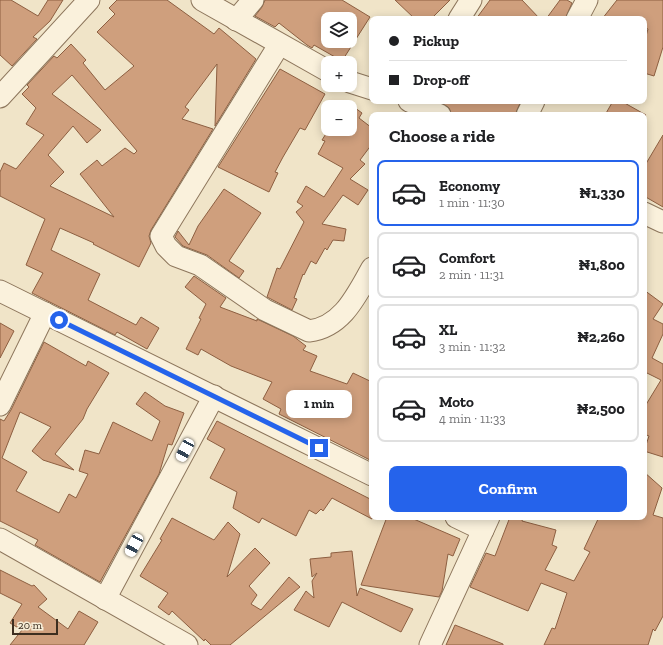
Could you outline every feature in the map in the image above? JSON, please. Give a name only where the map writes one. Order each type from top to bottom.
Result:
[{"type":"street","points":[[0,97],[89,0]]},
{"type":"street","points":[[202,0],[279,45],[321,67]]},
{"type":"street","points":[[236,20],[253,0]]},
{"type":"street","points":[[461,16],[471,0]]},
{"type":"street","points":[[579,16],[587,0]]},
{"type":"street","points":[[279,45],[161,236],[166,246],[176,256],[200,265],[265,310],[309,332],[326,326],[342,314],[355,300],[369,274]]},
{"type":"street","points":[[357,84],[369,88]]},
{"type":"street","points":[[416,104],[433,112]]},
{"type":"street","points":[[647,214],[663,222]]},
{"type":"street","points":[[0,291],[369,474]]},
{"type":"street","points":[[0,405],[45,313]]},
{"type":"street","points":[[105,599],[214,396]]},
{"type":"street","points":[[430,645],[486,524],[469,520]]},
{"type":"street","points":[[0,540],[187,645]]},
{"type":"building","points":[[0,0],[11,0],[38,16],[48,0],[63,0],[50,21],[33,37],[37,39],[12,66],[0,55]]},
{"type":"building","points":[[117,0],[167,0],[214,34],[219,28],[256,59],[215,126],[217,64],[185,107],[189,110],[182,119],[213,129],[151,230],[149,236],[151,243],[139,267],[93,244],[94,243],[60,228],[51,250],[100,274],[88,300],[136,325],[141,317],[159,328],[147,349],[117,332],[115,335],[32,293],[43,273],[26,265],[45,219],[0,196],[0,172],[4,163],[16,169],[44,135],[26,124],[36,108],[22,94],[29,87],[27,85],[54,56],[57,58],[71,44],[86,60],[83,63],[105,90],[134,66],[97,32],[115,14],[109,8]],"holes":[[[72,75],[137,151],[134,154],[125,148],[102,166],[97,160],[80,174],[114,217],[50,186],[64,172],[48,155],[73,126],[87,143],[101,130],[52,94]]]},
{"type":"building","points":[[265,0],[342,0],[369,16],[357,37],[357,12],[321,12],[321,48],[350,48],[345,56],[333,56],[314,45],[312,48],[279,23],[275,27],[255,16]]},
{"type":"building","points":[[395,0],[450,0],[434,16],[412,16]]},
{"type":"building","points":[[490,0],[522,0],[537,16],[478,16]]},
{"type":"building","points":[[560,0],[567,0],[572,3],[566,16],[548,16]]},
{"type":"building","points":[[617,0],[663,0],[663,47],[654,76],[647,74],[647,16],[604,16]]},
{"type":"building","points":[[280,69],[325,94],[305,130],[300,128],[283,157],[275,172],[278,173],[269,192],[218,167]]},
{"type":"building","points":[[443,104],[520,104],[516,112],[451,112],[449,108]]},
{"type":"building","points":[[611,104],[626,104],[641,112],[607,112]]},
{"type":"building","points":[[357,109],[362,113],[359,118],[369,126],[369,148],[360,160],[365,164],[350,179],[368,190],[358,205],[343,195],[322,224],[346,229],[344,241],[333,240],[327,250],[325,248],[316,264],[311,261],[304,275],[303,274],[294,298],[297,299],[292,310],[267,297],[277,268],[280,269],[304,222],[296,212],[303,206],[297,202],[306,186],[324,197],[343,168],[318,154],[325,141],[322,140],[325,136],[357,136]]},
{"type":"building","points":[[663,135],[663,207],[647,198],[647,162]]},
{"type":"building","points":[[224,189],[261,213],[229,261],[244,271],[239,278],[207,255],[183,246],[175,237],[178,231],[189,245],[198,226]]},
{"type":"building","points":[[194,276],[226,298],[220,307],[257,321],[257,319],[293,336],[306,346],[303,350],[317,356],[310,371],[347,384],[353,373],[369,381],[369,459],[279,414],[281,409],[263,399],[272,382],[231,366],[201,349],[198,355],[186,349],[201,319],[199,318],[206,304],[185,287]]},
{"type":"building","points":[[647,292],[663,304],[653,319],[663,324],[663,334],[652,358],[663,364],[663,457],[647,452],[647,442],[649,436],[647,435],[647,403],[661,380],[647,373]]},
{"type":"building","points":[[0,323],[14,331],[0,358]]},
{"type":"building","points":[[44,342],[86,366],[88,361],[109,373],[87,409],[83,419],[55,454],[74,470],[43,460],[32,451],[51,427],[20,412],[2,458],[27,472],[16,491],[59,513],[69,494],[76,498],[88,474],[79,471],[85,450],[99,454],[113,422],[152,441],[160,421],[136,404],[145,392],[165,406],[184,413],[172,445],[168,444],[159,474],[100,582],[35,545],[38,540],[0,521],[0,419],[4,421],[11,410]]},
{"type":"building","points":[[217,421],[369,498],[369,517],[332,498],[323,511],[321,509],[316,514],[309,510],[296,536],[262,518],[259,523],[233,508],[237,492],[210,478],[225,449],[207,439]]},
{"type":"building","points":[[647,475],[662,488],[653,515],[663,518],[663,616],[655,631],[653,629],[648,645],[544,645],[552,628],[555,629],[567,593],[541,583],[528,611],[470,587],[486,553],[495,556],[509,520],[522,520],[556,530],[552,545],[557,547],[545,570],[574,581],[590,552],[584,549],[598,520],[647,520]]},
{"type":"building","points":[[172,518],[214,540],[228,522],[240,534],[227,577],[255,548],[270,563],[249,586],[257,595],[251,604],[261,610],[289,577],[300,587],[230,645],[211,645],[205,639],[204,641],[172,611],[169,615],[158,607],[168,593],[140,576],[162,540],[160,539]]},
{"type":"building","points":[[386,520],[416,520],[460,539],[453,556],[448,554],[442,591],[439,597],[361,585]]},
{"type":"building","points":[[352,551],[357,596],[360,588],[413,609],[401,632],[342,602],[329,627],[294,610],[306,591],[314,598],[312,581],[317,573],[312,577],[310,559],[331,557],[331,553]]},
{"type":"building","points":[[0,570],[32,586],[34,585],[47,599],[38,607],[68,629],[79,611],[98,622],[84,645],[10,645],[22,630],[10,623],[22,604],[0,593]]},
{"type":"building","points":[[455,625],[503,644],[503,645],[446,645]]},
{"type":"route","points":[[59,320],[319,448]]}]
